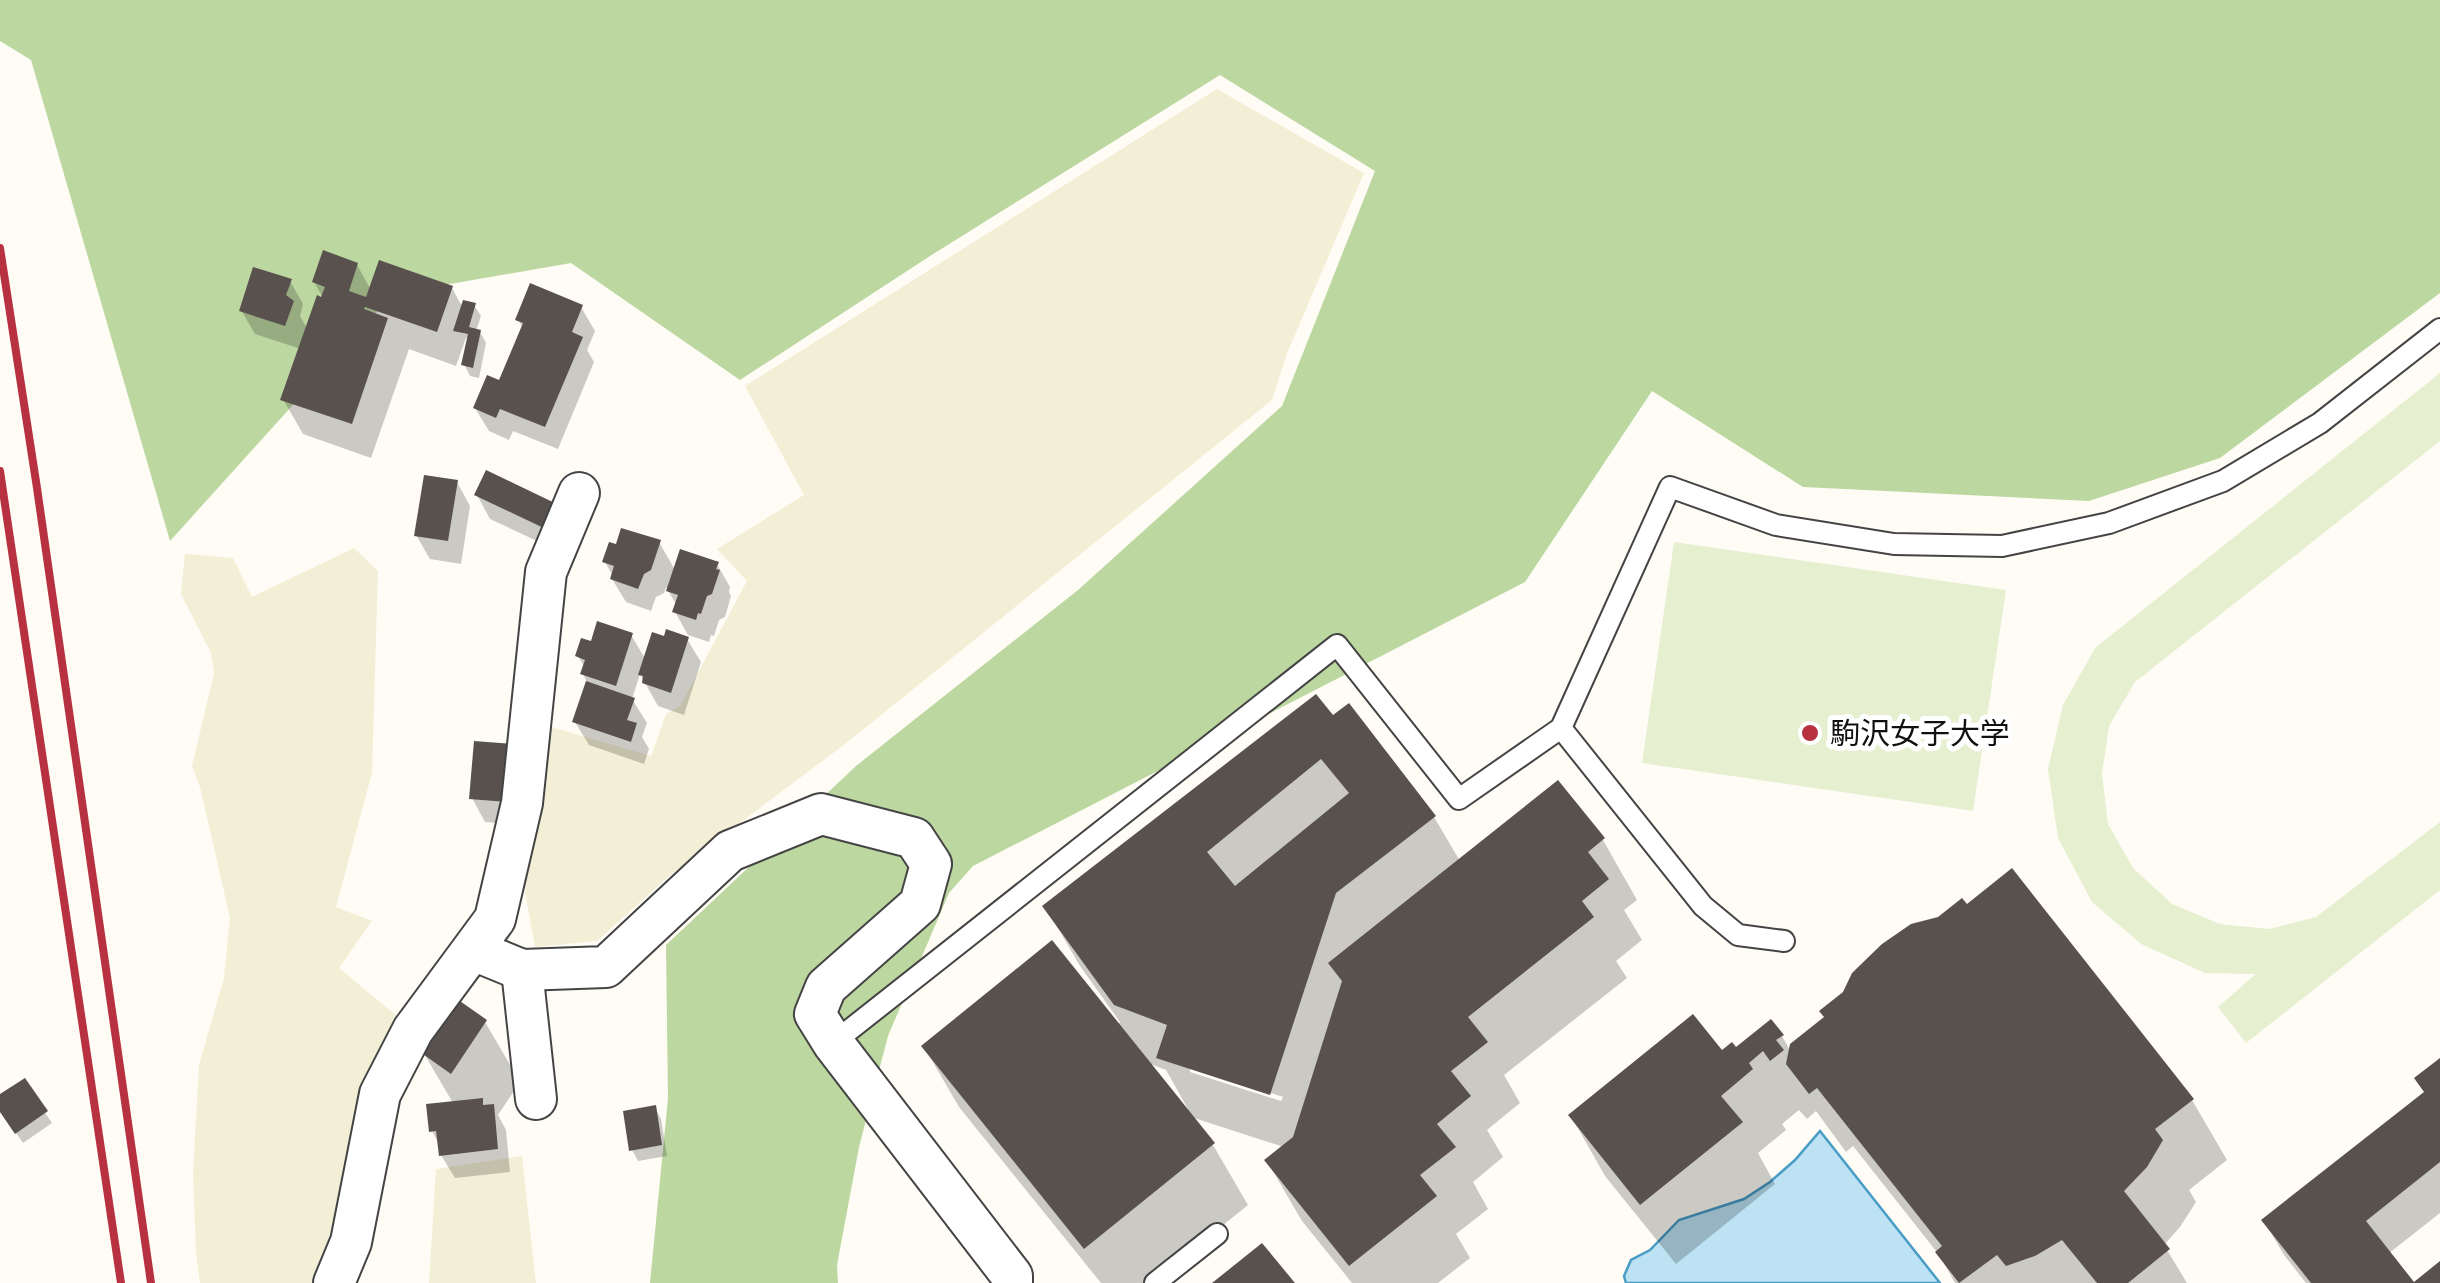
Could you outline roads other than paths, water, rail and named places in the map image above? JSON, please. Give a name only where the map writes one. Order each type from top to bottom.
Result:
[{"type":"street","points":[[334,1283],[351,1242],[380,1094],[413,1030],[495,918],[522,803],[546,572],[579,493]]},
{"type":"street","points":[[473,950],[522,970],[606,967],[730,851],[821,814],[914,838],[931,864],[920,904],[826,988],[815,1014],[832,1043],[1012,1276],[1012,1283]]},
{"type":"street","points":[[522,970],[536,1099]]},
{"type":"lane","points":[[832,1043],[1337,645],[1459,799],[1562,728],[1670,487],[1776,525],[1894,544],[2002,546],[2108,523],[2223,481],[2320,423],[2440,329]]},
{"type":"lane","points":[[1562,728],[1704,906],[1738,934],[1784,941]]},
{"type":"lane","points":[[1154,1283],[1216,1234]]},
{"type":"water","points":[[1820,1131],[1940,1283],[1626,1283],[1624,1276],[1631,1260],[1650,1250],[1679,1220],[1744,1199],[1795,1160]]},
{"type":"railway","points":[[0,248],[151,1283]]},
{"type":"railway","points":[[0,471],[121,1283]]},
{"type":"place","name":"駒沢女子大学","points":[[1810,733]]}]
